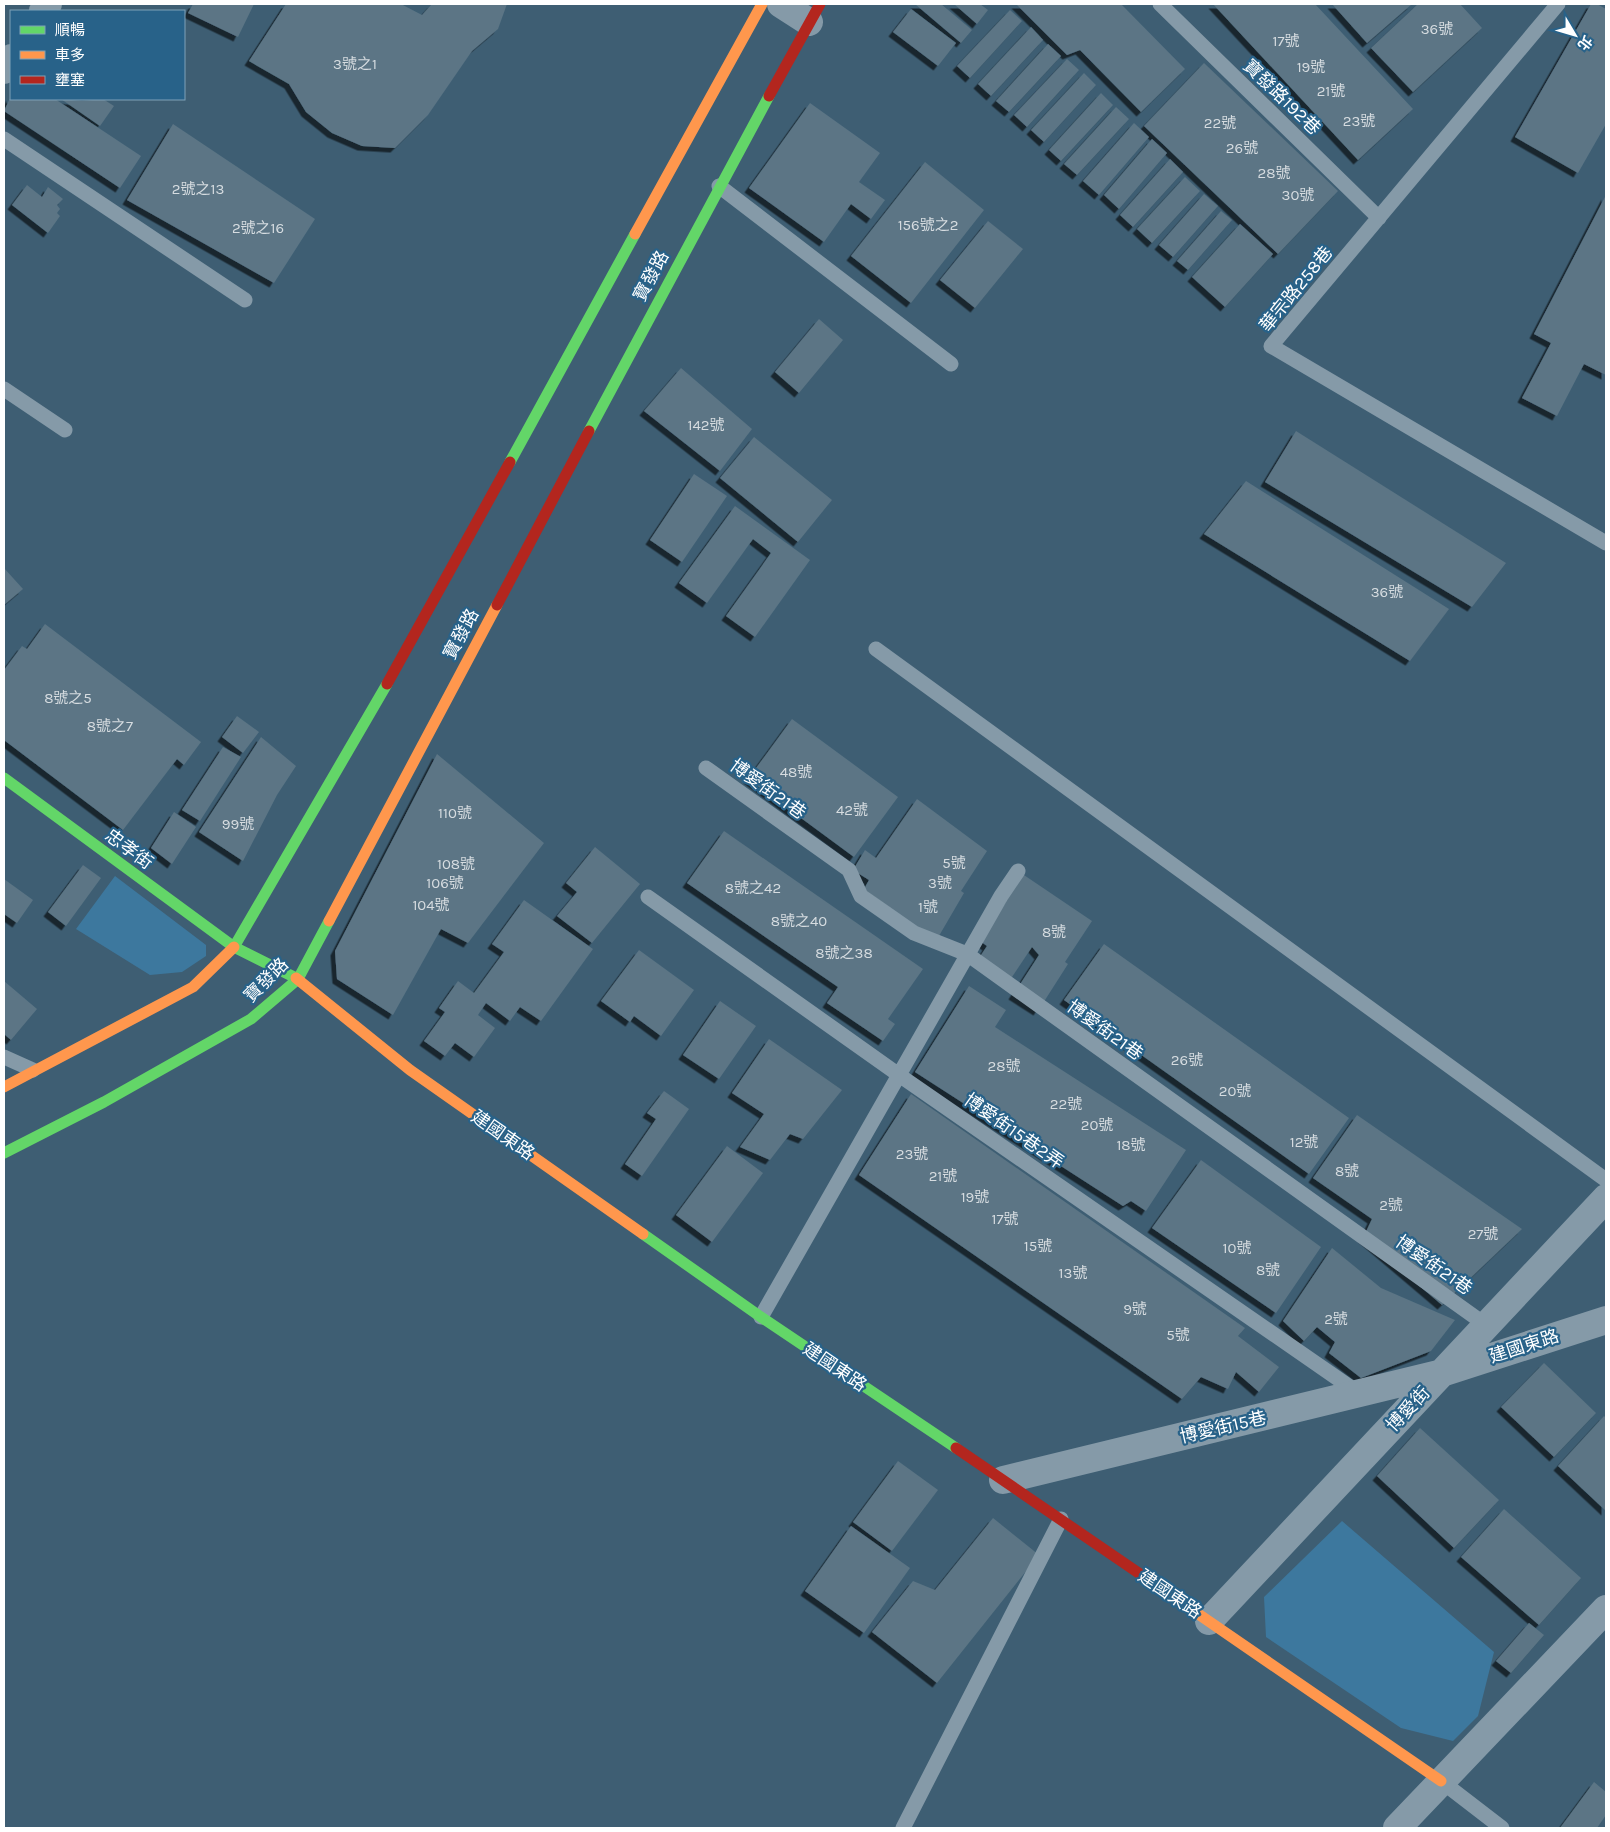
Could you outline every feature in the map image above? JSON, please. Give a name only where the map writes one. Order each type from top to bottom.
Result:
[{"type":"main road","name":"寶發路","points":[[4,1086],[193,987],[234,947],[394,672],[762,4]]},
{"type":"main road","name":"寶發路","points":[[4,1153],[104,1102],[251,1019],[298,979],[719,186],[814,13]]},
{"type":"main road","name":"忠孝街","points":[[4,778],[234,947]]},
{"type":"main road","name":"建國東路","points":[[234,947],[298,979],[410,1070],[761,1317],[1061,1519],[1441,1781]]},
{"type":"street","points":[[781,4],[814,13]]},
{"type":"street","name":"博愛街","points":[[1209,1621],[1606,1198]]},
{"type":"street","name":"建國東路","points":[[1442,1373],[1606,1320]]},
{"type":"street","name":"博愛街15巷","points":[[1003,1480],[1442,1373]]},
{"type":"street","points":[[1397,1828],[1606,1609]]},
{"type":"lane","name":"寶發路192巷","points":[[1160,4],[1379,218]]},
{"type":"lane","name":"華宗路258巷","points":[[1558,4],[1271,346],[1606,543]]},
{"type":"lane","points":[[4,139],[245,300]]},
{"type":"lane","points":[[719,186],[951,364]]},
{"type":"lane","points":[[4,389],[65,430]]},
{"type":"lane","points":[[876,649],[1606,1180]]},
{"type":"lane","name":"博愛街21巷","points":[[706,768],[849,870],[860,896],[914,932],[968,954],[1486,1325]]},
{"type":"lane","points":[[761,1317],[968,954],[1018,871]]},
{"type":"lane","name":"博愛街15巷2弄","points":[[648,896],[899,1075],[1360,1394]]},
{"type":"lane","points":[[4,1057],[33,1070]]},
{"type":"lane","points":[[903,1828],[1061,1519]]},
{"type":"lane","points":[[1441,1781],[1502,1828]]},
{"type":"shaded area","points":[[115,876],[206,945],[206,956],[182,972],[150,975],[76,929]]},
{"type":"shaded area","points":[[1342,1521],[1494,1652],[1478,1716],[1453,1741],[1401,1728],[1266,1637],[1264,1597]]},
{"type":"building","points":[[193,4],[254,4],[238,37],[188,13]]},
{"type":"building","points":[[286,4],[401,4],[422,15],[432,4],[507,4],[498,29],[472,51],[428,115],[395,148],[362,146],[332,133],[306,112],[289,84],[249,61]]},
{"type":"building","points":[[915,4],[941,4],[972,30],[961,43]]},
{"type":"building","points":[[954,4],[980,4],[988,10],[977,24]]},
{"type":"building","points":[[1016,4],[1121,4],[1185,69],[1141,112],[1080,50],[1067,55]]},
{"type":"building","points":[[1213,4],[1315,4],[1413,109],[1358,160]]},
{"type":"building","points":[[1332,4],[1412,4],[1367,43]]},
{"type":"building","points":[[1418,4],[1460,4],[1482,28],[1413,92],[1371,48]]},
{"type":"building","points":[[1591,4],[1597,4],[1606,9],[1606,124],[1578,173],[1515,137]]},
{"type":"building","points":[[911,9],[956,43],[938,66],[893,32]]},
{"type":"building","points":[[1010,10],[1022,21],[970,78],[957,66]]},
{"type":"building","points":[[1031,27],[1043,40],[991,96],[978,84]]},
{"type":"building","points":[[1048,44],[1061,56],[1009,112],[996,101]]},
{"type":"building","points":[[1067,59],[1079,70],[1027,127],[1014,115]]},
{"type":"building","points":[[1204,63],[1338,191],[1278,254],[1144,126]]},
{"type":"building","points":[[1084,73],[1096,85],[1044,142],[1031,130]]},
{"type":"building","points":[[1101,93],[1113,105],[1061,161],[1049,150]]},
{"type":"building","points":[[10,98],[10,100],[57,100],[141,156],[120,188],[4,111]]},
{"type":"building","points":[[62,100],[105,100],[114,106],[100,126]]},
{"type":"building","points":[[810,103],[880,153],[859,182],[885,200],[871,219],[851,204],[824,242],[749,188]]},
{"type":"building","points":[[1116,107],[1129,119],[1077,175],[1064,164]]},
{"type":"building","points":[[1134,123],[1149,137],[1099,195],[1083,181]]},
{"type":"building","points":[[173,124],[315,219],[274,283],[127,200]]},
{"type":"building","points":[[1152,139],[1167,153],[1119,209],[1104,195]]},
{"type":"building","points":[[1170,159],[1183,172],[1133,227],[1120,215]]},
{"type":"building","points":[[925,162],[984,210],[911,303],[851,256]]},
{"type":"building","points":[[1185,177],[1200,191],[1152,243],[1137,229]]},
{"type":"building","points":[[27,185],[42,197],[48,187],[63,199],[57,205],[60,209],[57,213],[60,216],[48,233],[12,205]]},
{"type":"building","points":[[1204,194],[1218,206],[1173,257],[1159,245]]},
{"type":"building","points":[[1606,195],[1606,375],[1584,364],[1557,416],[1522,398],[1551,343],[1534,334]]},
{"type":"building","points":[[1221,211],[1232,220],[1188,270],[1177,261]]},
{"type":"building","points":[[988,221],[1023,249],[975,308],[940,280]]},
{"type":"building","points":[[1240,224],[1273,254],[1225,307],[1192,277]]},
{"type":"building","points":[[819,319],[843,340],[799,393],[775,372]]},
{"type":"building","points":[[681,368],[752,429],[720,471],[644,411]]},
{"type":"building","points":[[1296,431],[1506,563],[1472,607],[1265,482]]},
{"type":"building","points":[[754,437],[832,500],[798,542],[720,478]]},
{"type":"building","points":[[694,474],[727,496],[682,562],[650,540]]},
{"type":"building","points":[[1246,481],[1449,609],[1410,661],[1204,534]]},
{"type":"building","points":[[735,506],[810,560],[755,637],[726,616],[771,553],[753,539],[707,603],[679,583]]},
{"type":"building","points":[[4,568],[23,589],[4,605]]},
{"type":"building","points":[[45,624],[201,742],[184,765],[177,759],[123,830],[4,740],[4,670],[22,646],[27,649]]},
{"type":"building","points":[[237,716],[259,732],[243,753],[222,737]]},
{"type":"building","points":[[792,719],[898,797],[854,857],[748,779]]},
{"type":"building","points":[[261,737],[296,766],[277,795],[243,861],[199,832]]},
{"type":"building","points":[[223,747],[241,757],[200,821],[182,810]]},
{"type":"building","points":[[437,754],[544,843],[468,943],[441,929],[393,1015],[337,979],[335,951]]},
{"type":"building","points":[[917,799],[987,851],[961,891],[964,893],[936,941],[864,889],[869,880],[853,870],[865,850],[876,858]]},
{"type":"building","points":[[174,812],[196,827],[172,864],[151,848]]},
{"type":"building","points":[[724,831],[923,969],[888,1019],[895,1024],[883,1041],[827,1003],[838,987],[687,883]]},
{"type":"building","points":[[595,847],[640,884],[592,943],[557,916],[577,892],[566,883]]},
{"type":"building","points":[[83,865],[101,878],[66,926],[48,912]]},
{"type":"building","points":[[1018,871],[1092,921],[1065,962],[1068,964],[1038,1011],[1013,995],[1039,955],[1032,947],[1008,983],[977,961],[987,946],[980,941],[1006,902],[1001,896]]},
{"type":"building","points":[[4,879],[33,900],[17,923],[4,914]]},
{"type":"building","points":[[524,900],[593,949],[541,1021],[520,1007],[510,1021],[486,1003],[478,1015],[495,1028],[474,1057],[455,1043],[445,1056],[424,1041],[445,1012],[439,1008],[458,981],[474,993],[504,952],[492,944]]},
{"type":"building","points":[[1104,944],[1349,1118],[1309,1174],[1064,1000]]},
{"type":"building","points":[[639,950],[694,990],[661,1036],[634,1016],[630,1022],[601,1001]]},
{"type":"building","points":[[4,981],[37,1009],[11,1040],[4,1034]]},
{"type":"building","points":[[969,986],[1006,1010],[995,1027],[1186,1150],[1146,1211],[1131,1201],[1123,1206],[915,1072]]},
{"type":"building","points":[[720,1001],[756,1026],[719,1079],[683,1055]]},
{"type":"building","points":[[769,1039],[842,1090],[803,1139],[790,1134],[770,1160],[740,1147],[764,1114],[732,1093]]},
{"type":"building","points":[[664,1091],[689,1109],[642,1176],[625,1164],[656,1119],[647,1113]]},
{"type":"building","points":[[911,1094],[1245,1328],[1238,1336],[1279,1367],[1259,1392],[1236,1372],[1228,1389],[1201,1377],[1182,1399],[859,1175]]},
{"type":"building","points":[[1357,1115],[1522,1229],[1442,1305],[1363,1238],[1372,1219],[1313,1178]]},
{"type":"building","points":[[727,1146],[763,1173],[712,1242],[676,1215]]},
{"type":"building","points":[[1201,1160],[1321,1247],[1276,1313],[1152,1228]]},
{"type":"building","points":[[1332,1248],[1381,1288],[1455,1320],[1431,1351],[1361,1378],[1329,1353],[1335,1342],[1317,1327],[1304,1341],[1283,1321]]},
{"type":"building","points":[[1544,1363],[1596,1413],[1554,1457],[1501,1407]]},
{"type":"building","points":[[1604,1416],[1606,1418],[1606,1511],[1558,1466]]},
{"type":"building","points":[[1420,1428],[1499,1500],[1454,1548],[1377,1476]]},
{"type":"building","points":[[898,1461],[938,1490],[892,1551],[853,1522]]},
{"type":"building","points":[[1504,1509],[1581,1578],[1539,1625],[1461,1557]]},
{"type":"building","points":[[993,1518],[1039,1555],[937,1683],[872,1632],[913,1581],[935,1590]]},
{"type":"building","points":[[851,1526],[910,1568],[864,1633],[805,1591]]},
{"type":"building","points":[[1529,1623],[1544,1635],[1511,1673],[1496,1661]]},
{"type":"building","points":[[1594,1782],[1606,1792],[1606,1815],[1597,1828],[1560,1828]]},
{"type":"traffic: fast","points":[[589,431],[769,96]]},
{"type":"traffic: fast","points":[[510,462],[635,234]]},
{"type":"traffic: fast","points":[[234,947],[387,684]]},
{"type":"traffic: fast","points":[[4,778],[234,947],[296,978]]},
{"type":"traffic: fast","points":[[4,1153],[104,1102],[251,1019],[298,979],[329,921]]},
{"type":"traffic: fast","points":[[643,1234],[761,1317],[956,1448]]},
{"type":"traffic: slow","points":[[635,234],[762,4]]},
{"type":"traffic: slow","points":[[329,921],[497,605]]},
{"type":"traffic: slow","points":[[4,1087],[193,987],[234,947]]},
{"type":"traffic: slow","points":[[296,978],[410,1070],[643,1234]]},
{"type":"traffic: slow","points":[[1143,1576],[1441,1781]]},
{"type":"traffic: jam","points":[[769,96],[820,4]]},
{"type":"traffic: jam","points":[[497,605],[589,431]]},
{"type":"traffic: jam","points":[[387,684],[510,462]]},
{"type":"traffic: jam","points":[[956,1448],[1143,1576]]}]
